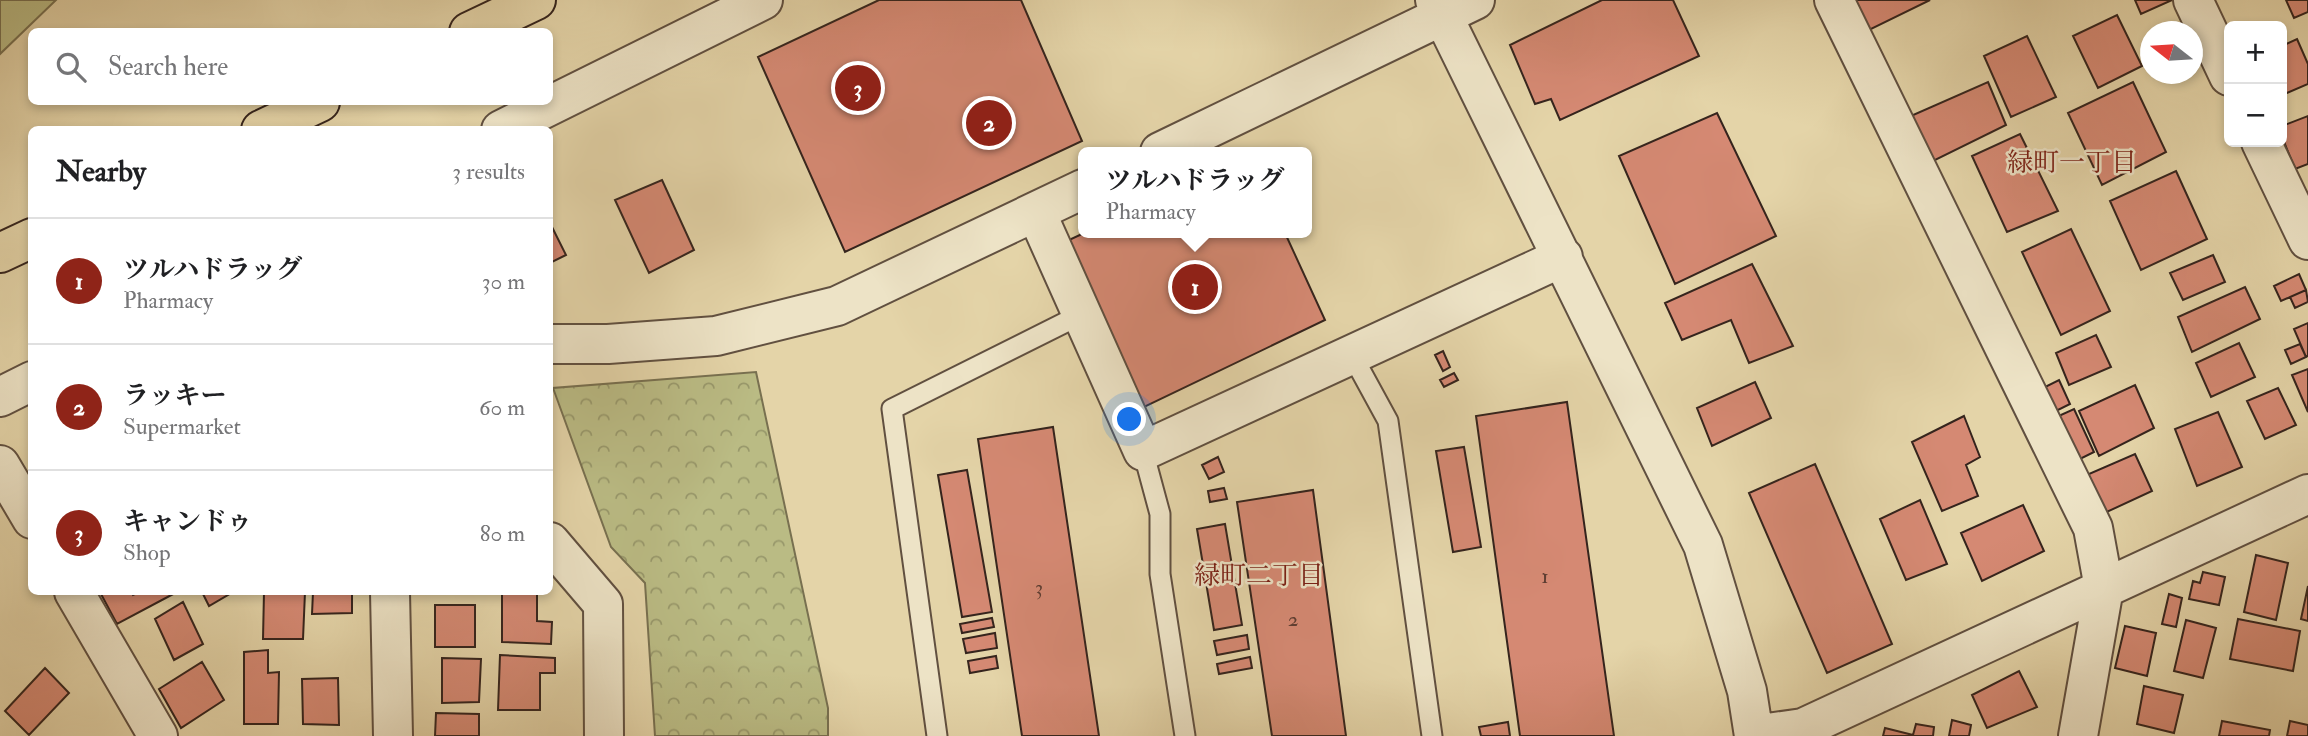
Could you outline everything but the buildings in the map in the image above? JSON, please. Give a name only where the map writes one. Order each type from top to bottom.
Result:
[{"type":"highway","points":[[477,28],[536,0]]},
{"type":"highway","points":[[269,126],[314,105]]},
{"type":"highway","points":[[0,253],[28,240]]},
{"type":"street","points":[[553,104],[763,0]]},
{"type":"street","points":[[1834,0],[2093,528],[2104,588],[2078,736]]},
{"type":"street","points":[[2193,0],[2224,65]]},
{"type":"street","points":[[1170,147],[1451,5],[1563,257],[1703,545],[1747,691],[1754,736],[1803,728],[2308,494]]},
{"type":"street","points":[[509,126],[551,105]]},
{"type":"street","points":[[2263,147],[2308,240]]},
{"type":"street","points":[[553,344],[608,344],[716,336],[837,306],[1078,191]]},
{"type":"street","points":[[1036,212],[1143,451],[1563,257]]},
{"type":"street","points":[[0,397],[28,383]]},
{"type":"street","points":[[0,465],[28,512]]},
{"type":"street","points":[[553,546],[603,604],[604,736]]},
{"type":"street","points":[[76,595],[159,736]]},
{"type":"street","points":[[390,595],[393,736]]},
{"type":"lane","points":[[937,736],[892,409],[1082,314]]},
{"type":"lane","points":[[1352,355],[1388,421],[1432,736]]},
{"type":"lane","points":[[1143,451],[1160,514],[1160,574],[1185,736]]},
{"type":"green space","points":[[0,0],[56,0],[0,54]]},
{"type":"green space","points":[[756,372],[828,708],[828,736],[655,736],[645,583],[611,547],[553,388]]},
{"type":"place","name":"キャンドゥ","points":[[858,88]]},
{"type":"place","name":"ラッキー","points":[[989,123]]},
{"type":"place","name":"ツルハドラッグ","points":[[1195,287]]},
{"type":"district","name":"緑町一丁目","points":[[2072,163]]},
{"type":"district","name":"緑町二丁目","points":[[1259,576]]}]
